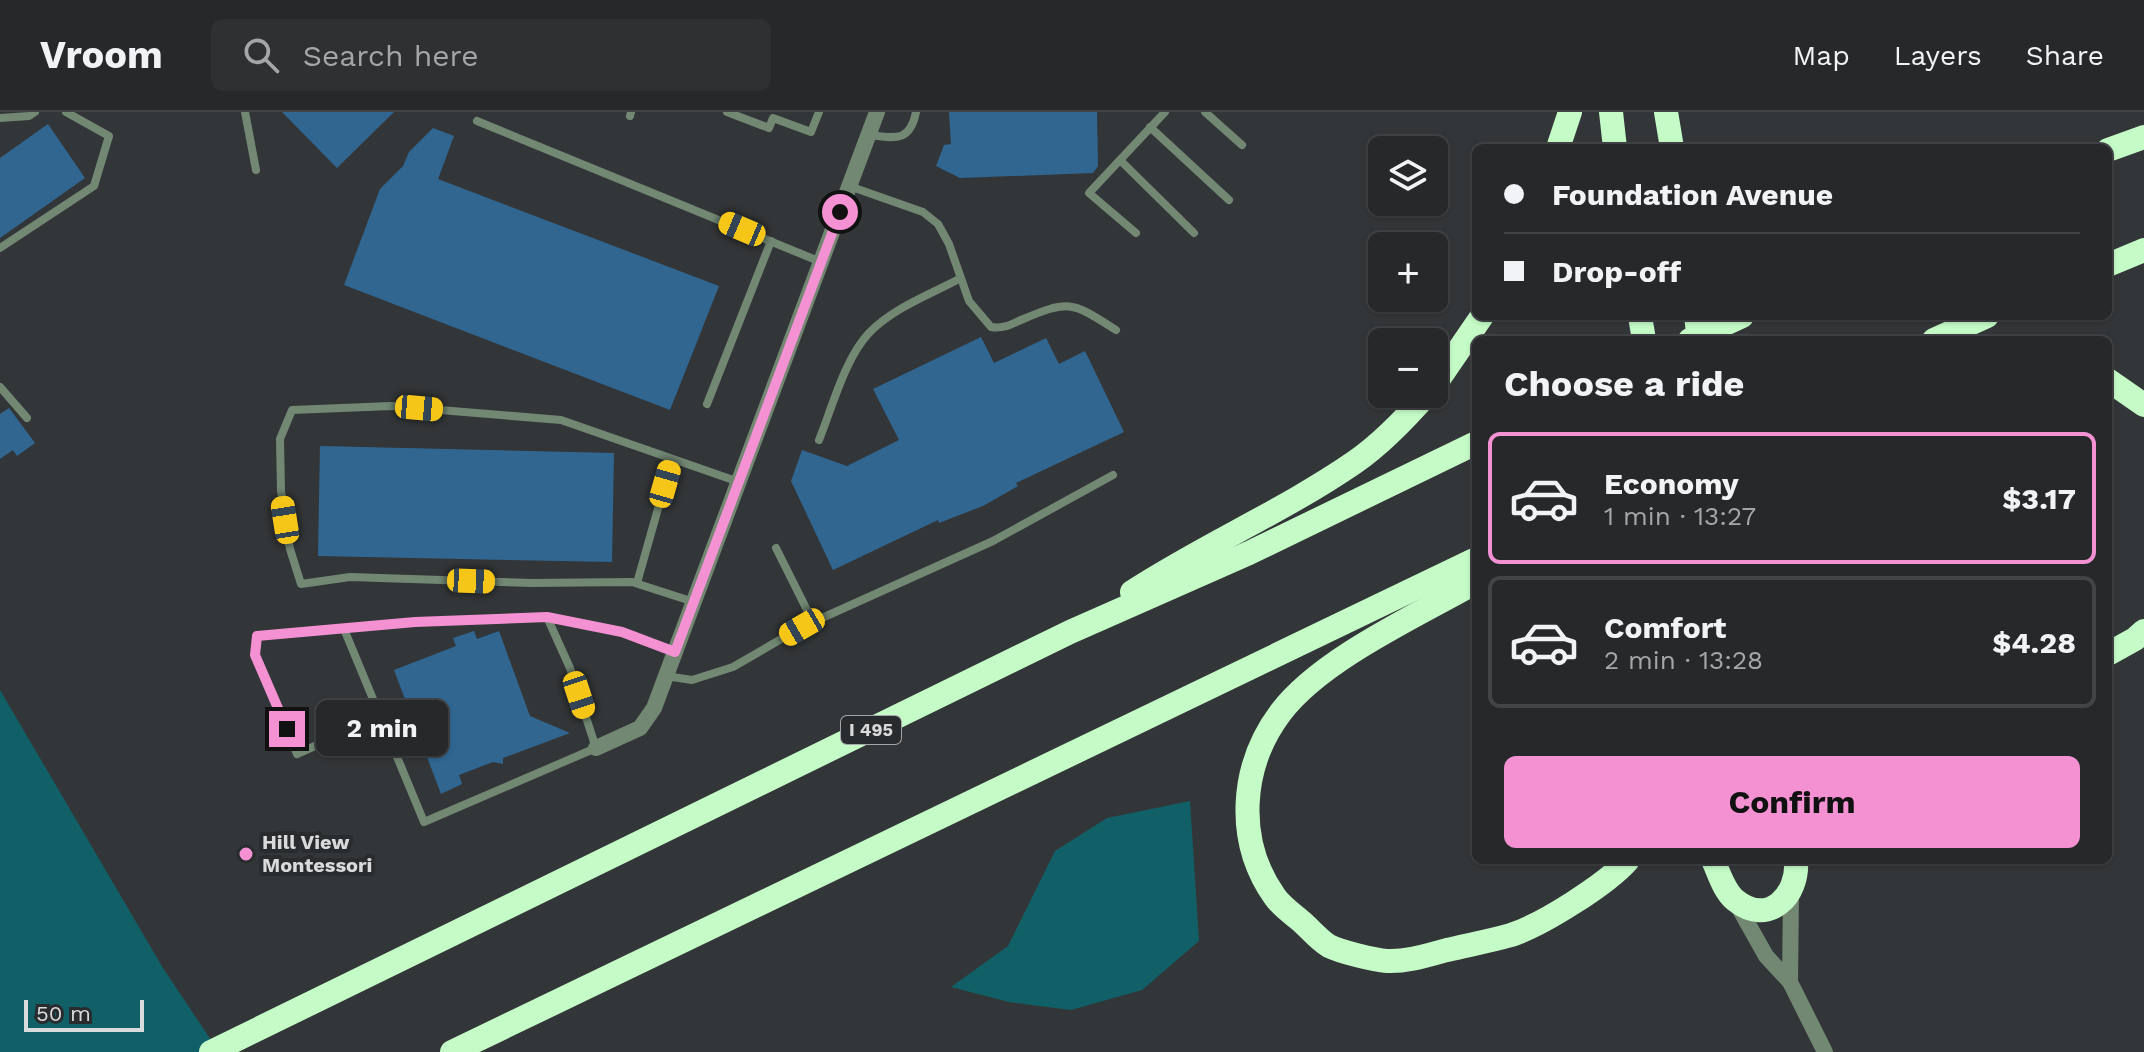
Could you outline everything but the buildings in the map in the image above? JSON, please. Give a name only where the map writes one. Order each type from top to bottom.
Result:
[{"type":"highway","points":[[1559,144],[1570,112]]},
{"type":"highway","points":[[1611,112],[1615,144]]},
{"type":"highway","points":[[1666,112],[1671,144]]},
{"type":"highway","points":[[2112,149],[2144,137]]},
{"type":"highway","points":[[2112,263],[2144,250]]},
{"type":"highway","points":[[1448,366],[1479,320]]},
{"type":"highway","points":[[1699,336],[1733,320]]},
{"type":"highway","points":[[1943,336],[1978,320]]},
{"type":"highway","points":[[2112,383],[2144,405]]},
{"type":"highway","points":[[1070,632],[1162,572],[1214,546],[1358,460],[1414,408]]},
{"type":"highway","name":"I 495","points":[[211,1052],[1070,632],[1249,553],[1472,445]]},
{"type":"highway","points":[[452,1052],[1472,561]]},
{"type":"highway","points":[[1472,584],[1348,654],[1317,676],[1281,710],[1266,735],[1249,777],[1246,820],[1256,863],[1276,899],[1329,946],[1389,961],[1515,934],[1556,913],[1628,864]]},
{"type":"highway","points":[[2112,652],[2144,631]]},
{"type":"highway","points":[[1715,864],[1734,899],[1756,910],[1778,906],[1791,893],[1795,864]]},
{"type":"street","points":[[596,748],[640,728],[654,708],[877,112]]},
{"type":"street","points":[[1790,982],[1791,893]]},
{"type":"street","points":[[1734,899],[1766,956],[1790,982],[1825,1052]]},
{"type":"lane","points":[[0,118],[29,116],[35,112]]},
{"type":"lane","points":[[0,248],[94,186],[109,136],[66,112]]},
{"type":"lane","points":[[245,112],[256,170]]},
{"type":"lane","points":[[727,112],[769,128],[773,118],[811,132],[819,112]]},
{"type":"lane","points":[[868,135],[897,138],[905,135],[916,112]]},
{"type":"lane","points":[[1136,233],[1089,193],[1165,112]]},
{"type":"lane","points":[[1205,112],[1242,145]]},
{"type":"lane","points":[[477,121],[821,262]]},
{"type":"lane","points":[[1150,127],[1229,200]]},
{"type":"lane","points":[[1120,160],[1194,233]]},
{"type":"lane","points":[[849,186],[923,212],[938,224],[949,244],[969,301],[991,327],[1002,329],[1056,305],[1083,308],[1116,330]]},
{"type":"lane","points":[[707,404],[771,241]]},
{"type":"lane","points":[[819,440],[856,351],[869,332],[896,311],[959,279]]},
{"type":"lane","points":[[0,387],[27,418]]},
{"type":"lane","points":[[694,602],[637,583],[350,577],[301,584],[290,549],[281,491],[280,439],[292,410],[391,406],[561,420],[739,482]]},
{"type":"lane","points":[[637,583],[672,459]]},
{"type":"lane","points":[[666,676],[692,680],[733,667],[813,622],[993,541],[1113,475]]},
{"type":"lane","points":[[776,548],[813,622]]},
{"type":"lane","points":[[380,717],[297,754],[255,655],[257,636],[415,622],[547,617],[622,632],[675,652]]},
{"type":"lane","points":[[344,629],[424,822],[596,748],[570,668],[547,617]]},
{"type":"water","points":[[0,690],[163,968],[219,1052],[0,1052]]},
{"type":"water","points":[[1190,801],[1199,941],[1142,990],[1071,1010],[1009,1002],[951,987],[1008,946],[1055,851],[1107,818]]},
{"type":"place","name":"Hill View Montessori","points":[[246,854]]},
{"type":"route","points":[[287,729],[255,655],[257,636],[415,622],[547,617],[622,632],[675,652],[840,212]]}]
